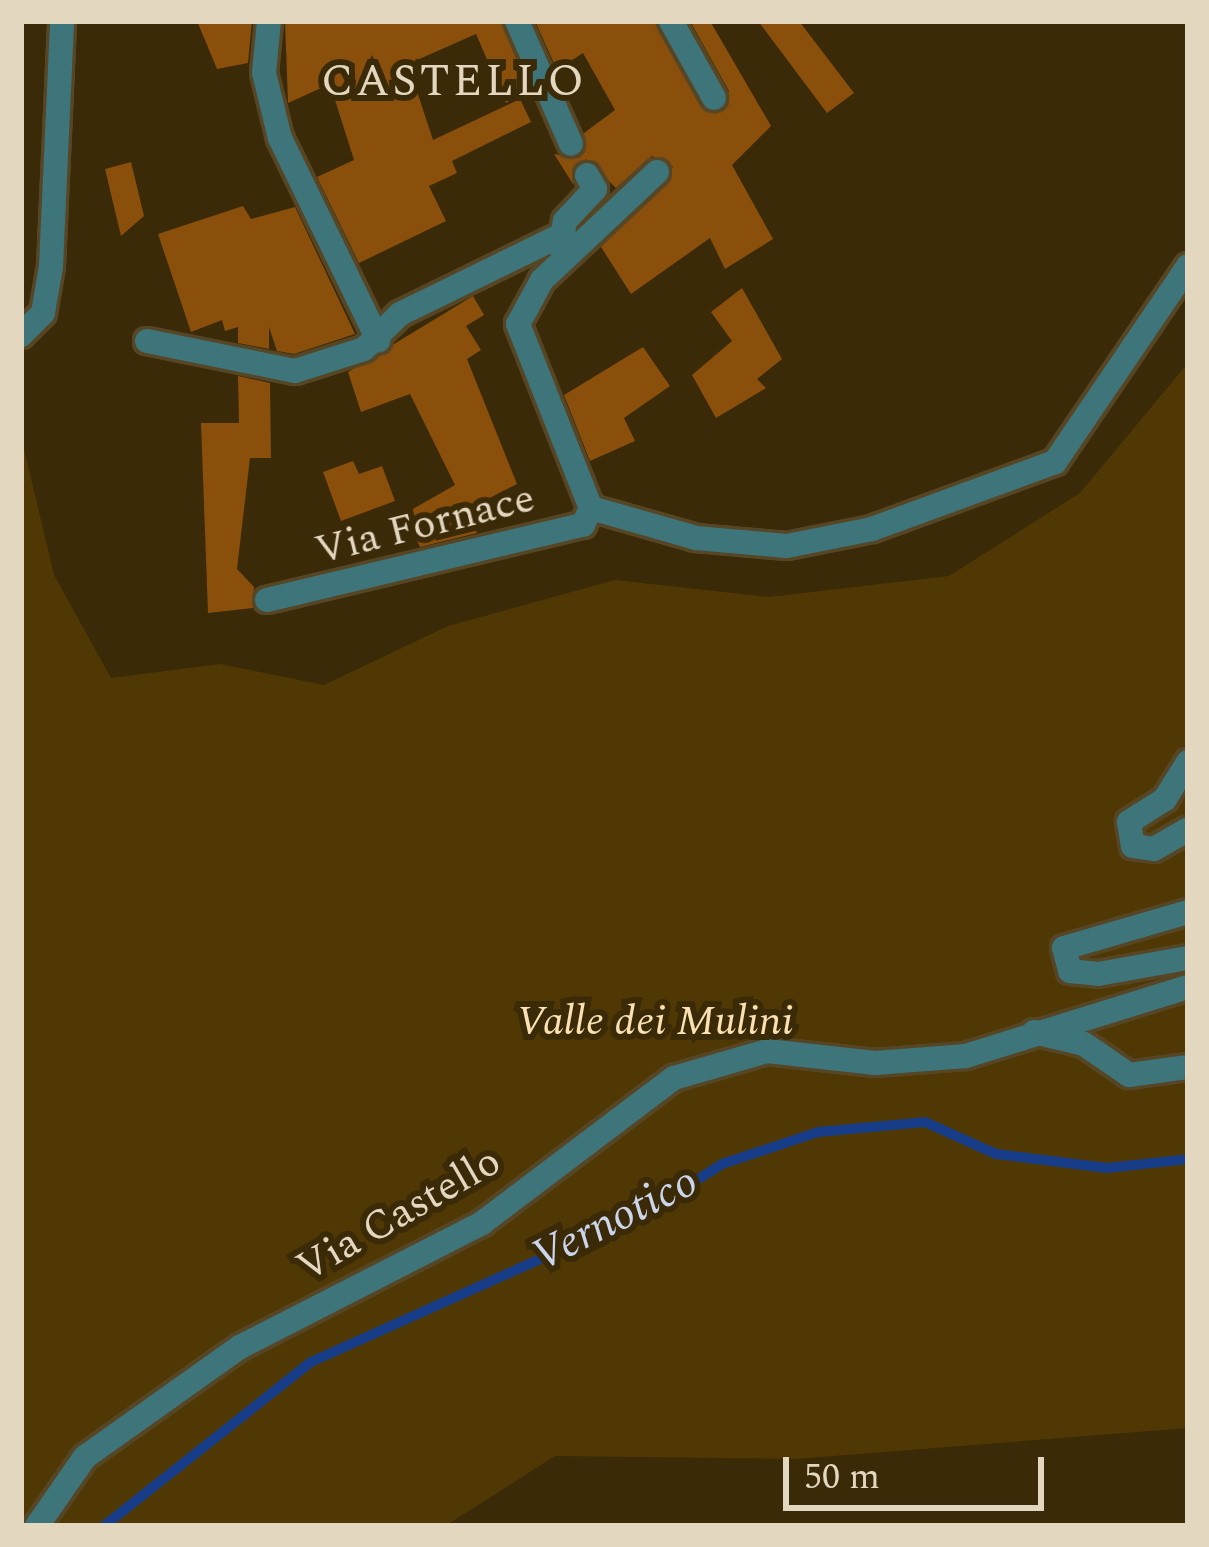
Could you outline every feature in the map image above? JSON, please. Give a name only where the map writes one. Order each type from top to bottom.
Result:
[{"type":"street","points":[[21,335],[44,313],[51,266],[62,21]]},
{"type":"street","points":[[269,21],[264,73],[280,138],[378,340]]},
{"type":"street","points":[[517,21],[571,144]]},
{"type":"street","points":[[671,21],[714,98]]},
{"type":"street","points":[[657,172],[558,264],[518,324],[591,508],[696,538],[787,546],[872,529],[1055,462],[1188,266]]},
{"type":"street","points":[[558,264],[563,234],[596,189],[587,175]]},
{"type":"street","points":[[147,341],[295,370],[378,340],[400,314],[563,234]]},
{"type":"street","name":"Via Fornace","points":[[267,600],[584,524],[591,508]]},
{"type":"street","points":[[1188,762],[1165,800],[1129,822],[1132,846],[1154,849],[1188,829]]},
{"type":"street","points":[[1188,912],[1064,948],[1070,970],[1098,974],[1188,958]]},
{"type":"street","name":"Via Castello","points":[[37,1526],[86,1457],[202,1374],[482,1223],[674,1078],[767,1051],[875,1063],[966,1056],[1188,987]]},
{"type":"street","points":[[1032,1032],[1084,1044],[1129,1075],[1188,1067]]},
{"type":"green space","name":"Valle dei Mulini","points":[[1188,363],[1188,1428],[795,1459],[555,1456],[445,1526],[21,1526],[21,436],[54,575],[111,678],[220,664],[324,685],[448,626],[615,580],[769,597],[949,576],[1080,493]]},
{"type":"building","points":[[197,21],[252,21],[248,63],[217,69]]},
{"type":"building","points":[[285,21],[501,21],[528,88],[506,103],[476,34],[408,64],[433,140],[520,99],[531,122],[452,161],[457,173],[429,186],[446,221],[359,263],[317,177],[354,160],[330,84],[288,103]]},
{"type":"building","points":[[535,21],[655,21],[715,114],[729,91],[690,21],[710,21],[771,126],[732,165],[773,239],[725,269],[710,238],[631,294],[601,247],[673,167],[652,156],[616,188],[586,159],[573,184],[554,154],[579,158],[584,133],[615,110],[583,53],[557,70]]},
{"type":"building","points":[[758,21],[799,21],[854,93],[827,113]]},
{"type":"building","points":[[131,162],[144,216],[121,236],[105,169]]},
{"type":"building","points":[[243,206],[251,219],[295,207],[355,334],[294,354],[277,351],[269,327],[269,349],[238,343],[238,327],[225,331],[222,320],[191,332],[158,234]]},
{"type":"building","points":[[742,288],[782,359],[757,379],[766,388],[716,418],[692,375],[732,341],[711,312]]},
{"type":"building","points":[[473,296],[484,315],[466,326],[481,350],[467,359],[517,484],[466,510],[477,533],[420,547],[404,514],[455,485],[410,394],[361,412],[348,372]]},
{"type":"building","points":[[643,347],[670,386],[624,418],[635,441],[590,461],[564,395]]},
{"type":"building","points":[[238,376],[270,383],[271,458],[250,458],[237,569],[254,587],[253,608],[208,613],[201,423],[239,423]]},
{"type":"building","points":[[353,461],[359,474],[382,466],[395,501],[341,521],[323,472]]},
{"type":"waterway","name":"Vernotico","points":[[104,1526],[311,1362],[653,1208],[722,1164],[818,1132],[925,1122],[996,1154],[1107,1168],[1188,1159]]},
{"type":"district","name":"CASTELLO","points":[[454,82]]}]
